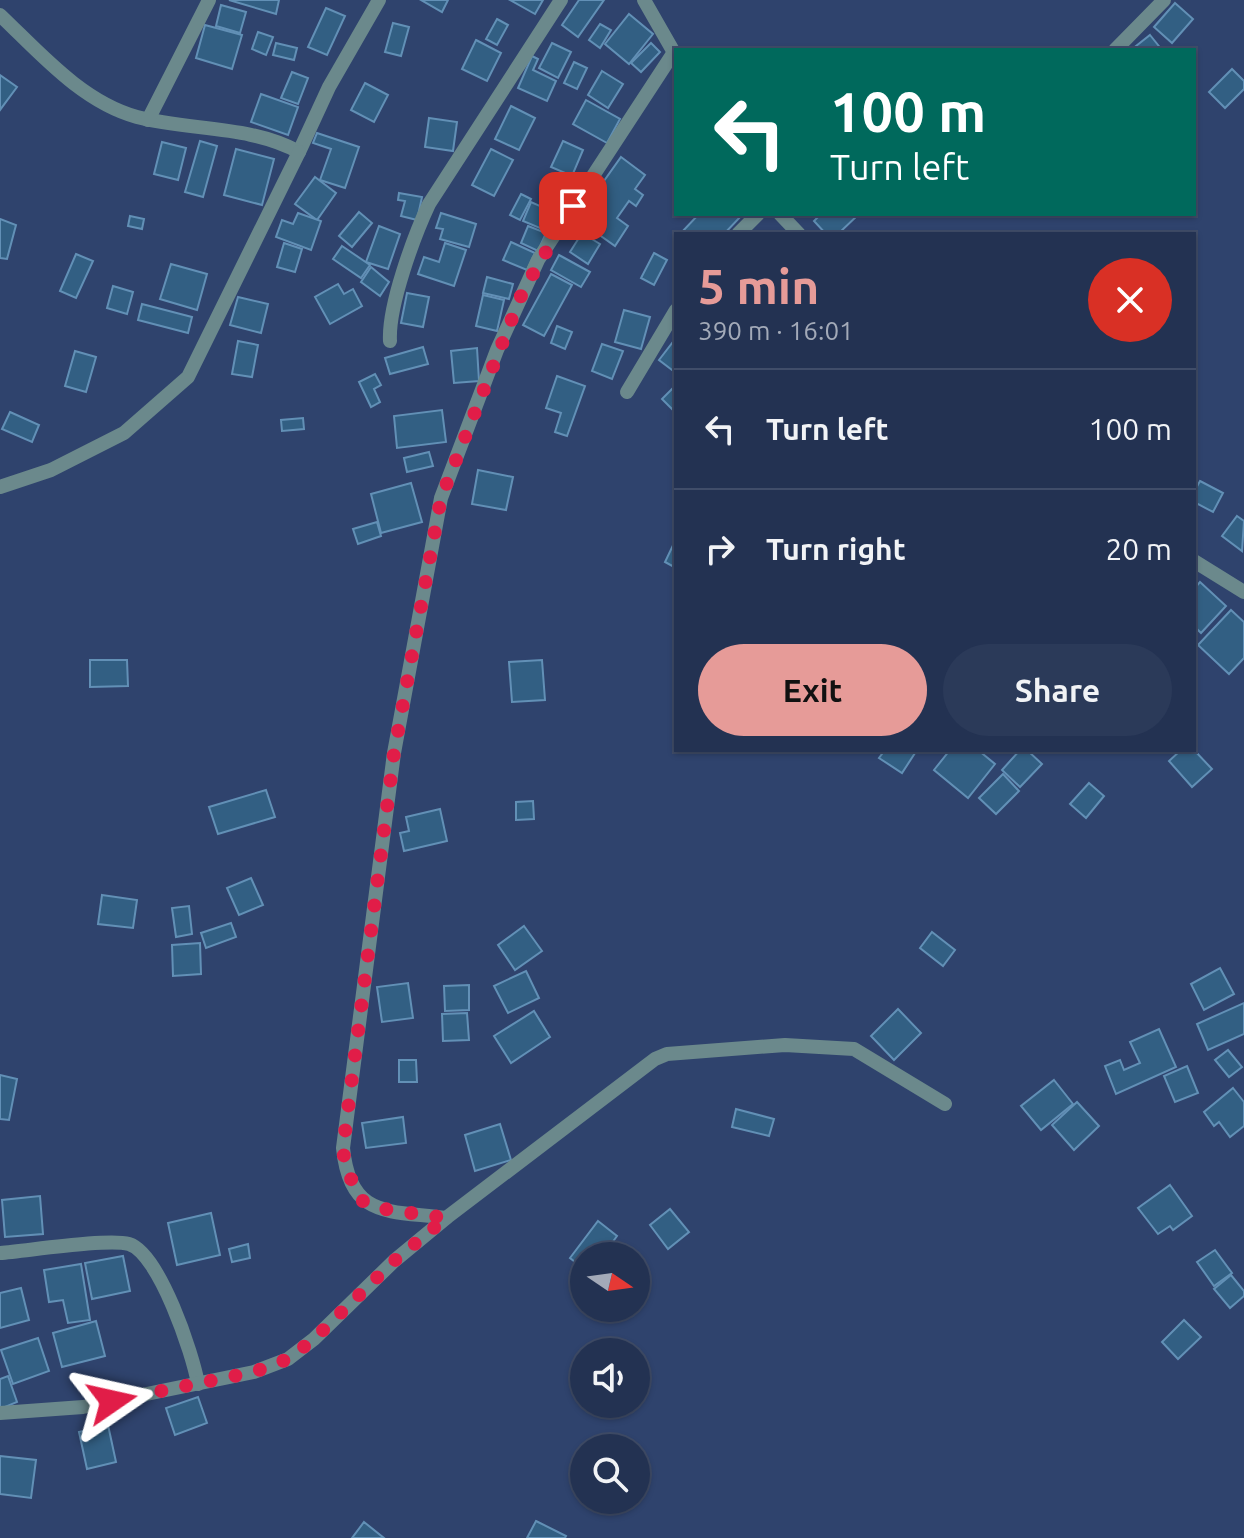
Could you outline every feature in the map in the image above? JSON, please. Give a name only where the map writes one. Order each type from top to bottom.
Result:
[{"type":"street","points":[[148,120],[209,0]]},
{"type":"street","points":[[0,487],[51,470],[124,433],[188,377],[329,87],[379,0]]},
{"type":"street","points":[[390,341],[394,308],[429,204],[561,0]]},
{"type":"street","points":[[644,0],[674,52]]},
{"type":"street","points":[[1117,48],[1164,0]]},
{"type":"street","points":[[0,15],[73,83],[113,109],[148,120],[267,138],[299,152]]},
{"type":"street","points":[[446,1218],[377,1208],[361,1200],[345,1166],[343,1148],[394,753],[410,677],[430,545],[441,498],[523,291],[556,232],[674,55]]},
{"type":"street","points":[[740,232],[756,216]]},
{"type":"street","points":[[782,216],[797,232]]},
{"type":"street","points":[[627,392],[674,313]]},
{"type":"street","points":[[1196,562],[1244,592]]},
{"type":"street","points":[[0,1413],[83,1407],[254,1372],[288,1359],[314,1339],[394,1261],[446,1218],[655,1059],[667,1054],[785,1045],[854,1049],[945,1104]]},
{"type":"street","points":[[0,1253],[116,1243],[129,1244],[138,1249],[147,1258],[167,1297],[186,1341],[198,1384]]},
{"type":"building","points":[[229,0],[279,0],[276,14]]},
{"type":"building","points":[[421,0],[448,0],[442,12]]},
{"type":"building","points":[[510,0],[543,0],[535,14]]},
{"type":"building","points":[[579,0],[604,0],[578,37],[562,25]]},
{"type":"building","points":[[1175,3],[1193,19],[1172,43],[1154,27]]},
{"type":"building","points":[[221,5],[246,12],[240,33],[216,26]]},
{"type":"building","points":[[326,8],[345,16],[327,55],[308,47]]},
{"type":"building","points":[[629,14],[653,34],[629,64],[605,44]]},
{"type":"building","points":[[497,19],[508,25],[497,45],[486,39]]},
{"type":"building","points":[[393,23],[409,27],[401,56],[385,52]]},
{"type":"building","points":[[600,24],[611,30],[600,48],[589,40]]},
{"type":"building","points":[[205,25],[242,35],[232,69],[196,58]]},
{"type":"building","points":[[258,32],[273,37],[266,55],[252,49]]},
{"type":"building","points":[[1150,35],[1160,48],[1134,48]]},
{"type":"building","points":[[476,40],[501,53],[487,81],[462,69]]},
{"type":"building","points":[[276,43],[297,48],[294,60],[273,55]]},
{"type":"building","points":[[552,43],[571,52],[558,78],[539,68]]},
{"type":"building","points":[[651,43],[660,52],[641,72],[631,63]]},
{"type":"building","points":[[532,56],[538,59],[533,70],[556,81],[547,101],[518,88]]},
{"type":"building","points":[[574,62],[587,68],[577,89],[564,83]]},
{"type":"building","points":[[1232,69],[1244,81],[1244,89],[1225,108],[1209,92]]},
{"type":"building","points":[[602,71],[623,84],[608,108],[588,95]]},
{"type":"building","points":[[292,72],[308,78],[298,104],[281,98]]},
{"type":"building","points":[[0,75],[17,87],[0,110]]},
{"type":"building","points":[[365,83],[388,95],[374,122],[351,110]]},
{"type":"building","points":[[261,94],[298,107],[288,135],[251,122]]},
{"type":"building","points":[[586,100],[620,119],[607,143],[573,124]]},
{"type":"building","points":[[511,106],[535,118],[519,150],[495,139]]},
{"type":"building","points":[[429,118],[457,122],[453,151],[425,147]]},
{"type":"building","points":[[317,133],[359,147],[345,188],[320,180],[331,149],[313,143]]},
{"type":"building","points":[[200,141],[217,146],[203,197],[185,192]]},
{"type":"building","points":[[563,141],[583,150],[572,176],[551,167]]},
{"type":"building","points":[[162,142],[186,148],[178,180],[154,174]]},
{"type":"building","points":[[236,149],[274,159],[262,205],[224,195]]},
{"type":"building","points":[[491,149],[513,160],[494,196],[472,185]]},
{"type":"building","points":[[621,157],[645,175],[635,189],[643,195],[636,206],[629,201],[617,218],[628,226],[615,246],[577,219]]},
{"type":"building","points":[[315,177],[336,193],[317,220],[295,204]]},
{"type":"building","points":[[399,193],[422,197],[417,220],[401,216],[405,201],[398,200]]},
{"type":"building","points":[[521,194],[531,199],[520,220],[510,215]]},
{"type":"building","points":[[545,200],[557,205],[547,231],[523,221],[531,202],[542,207]]},
{"type":"building","points":[[359,212],[372,223],[352,247],[339,236]]},
{"type":"building","points":[[298,213],[321,221],[311,250],[276,237],[282,220],[293,224]]},
{"type":"building","points":[[441,213],[476,224],[469,247],[440,239],[443,229],[436,228]]},
{"type":"building","points":[[130,216],[144,219],[142,229],[128,226]]},
{"type":"building","points":[[697,216],[741,216],[726,232],[682,232]]},
{"type":"building","points":[[819,216],[857,216],[840,232],[824,232],[814,221]]},
{"type":"building","points":[[0,219],[16,225],[7,259],[0,258]]},
{"type":"building","points":[[379,226],[400,234],[388,269],[366,262]]},
{"type":"building","points":[[528,226],[546,233],[538,251],[521,243]]},
{"type":"building","points":[[582,233],[600,244],[588,264],[570,252]]},
{"type":"building","points":[[511,242],[535,253],[527,270],[503,260]]},
{"type":"building","points":[[284,243],[302,249],[295,272],[277,267]]},
{"type":"building","points":[[445,243],[466,250],[454,286],[418,274],[424,257],[439,262]]},
{"type":"building","points":[[342,246],[370,265],[361,278],[333,259]]},
{"type":"building","points":[[654,253],[667,260],[654,285],[641,278]]},
{"type":"building","points":[[76,254],[93,261],[76,298],[60,291]]},
{"type":"building","points":[[559,255],[590,272],[581,287],[551,270]]},
{"type":"building","points":[[171,264],[207,274],[197,310],[160,299]]},
{"type":"building","points":[[371,267],[389,282],[380,296],[361,282]]},
{"type":"building","points":[[551,274],[572,285],[544,336],[523,325]]},
{"type":"building","points":[[487,277],[513,284],[509,299],[483,293]]},
{"type":"building","points":[[338,284],[344,294],[353,289],[362,306],[330,324],[315,297]]},
{"type":"building","points":[[113,286],[133,292],[127,314],[107,308]]},
{"type":"building","points":[[407,293],[429,297],[423,327],[401,323]]},
{"type":"building","points":[[483,295],[504,300],[497,331],[476,326]]},
{"type":"building","points":[[238,297],[268,304],[261,333],[230,325]]},
{"type":"building","points":[[142,304],[192,317],[188,333],[138,320]]},
{"type":"building","points":[[624,310],[650,317],[641,349],[615,342]]},
{"type":"building","points":[[557,326],[572,332],[565,349],[551,343]]},
{"type":"building","points":[[238,341],[258,345],[252,377],[232,374]]},
{"type":"building","points":[[674,341],[674,371],[659,360]]},
{"type":"building","points":[[602,344],[623,351],[612,379],[592,371]]},
{"type":"building","points":[[423,347],[428,364],[390,374],[385,358]]},
{"type":"building","points":[[477,348],[479,381],[454,383],[451,351]]},
{"type":"building","points":[[75,351],[96,357],[86,392],[65,386]]},
{"type":"building","points":[[375,374],[381,385],[374,389],[380,402],[371,407],[359,382]]},
{"type":"building","points":[[557,376],[585,386],[567,436],[555,432],[561,413],[546,408]]},
{"type":"building","points":[[674,387],[673,410],[662,399]]},
{"type":"building","points":[[442,410],[446,442],[397,448],[394,416]]},
{"type":"building","points":[[10,412],[39,425],[32,442],[2,429]]},
{"type":"building","points":[[303,418],[304,429],[282,431],[281,420]]},
{"type":"building","points":[[429,452],[433,466],[407,472],[404,458]]},
{"type":"building","points":[[478,470],[513,477],[506,510],[472,504]]},
{"type":"building","points":[[1200,481],[1223,493],[1213,512],[1196,503],[1196,488]]},
{"type":"building","points":[[411,483],[422,522],[381,533],[371,494]]},
{"type":"building","points":[[1237,516],[1244,521],[1242,551],[1222,536]]},
{"type":"building","points":[[377,522],[381,536],[358,544],[353,529]]},
{"type":"building","points":[[674,543],[674,567],[665,562]]},
{"type":"building","points":[[1200,582],[1226,606],[1201,633],[1196,628],[1196,587]]},
{"type":"building","points":[[1231,610],[1244,622],[1244,658],[1229,674],[1198,645]]},
{"type":"building","points":[[90,660],[127,660],[128,686],[90,687]]},
{"type":"building","points":[[542,660],[545,700],[512,702],[509,662]]},
{"type":"building","points":[[884,752],[916,752],[902,773],[879,758]]},
{"type":"building","points":[[948,752],[980,752],[995,764],[968,798],[934,770]]},
{"type":"building","points":[[1018,752],[1029,752],[1042,764],[1020,787],[1002,770]]},
{"type":"building","points":[[1179,752],[1196,752],[1212,769],[1192,787],[1169,761]]},
{"type":"building","points":[[1003,774],[1019,791],[996,814],[979,798]]},
{"type":"building","points":[[1089,783],[1104,796],[1086,818],[1070,804]]},
{"type":"building","points":[[266,790],[275,817],[218,834],[209,807]]},
{"type":"building","points":[[533,801],[534,819],[516,820],[516,802]]},
{"type":"building","points":[[440,809],[447,841],[404,851],[400,833],[409,831],[406,817]]},
{"type":"building","points":[[251,878],[263,905],[239,915],[227,888]]},
{"type":"building","points":[[102,895],[137,900],[133,928],[98,924]]},
{"type":"building","points":[[189,906],[192,934],[176,937],[172,908]]},
{"type":"building","points":[[231,923],[236,937],[206,948],[201,933]]},
{"type":"building","points":[[524,926],[542,951],[515,970],[498,945]]},
{"type":"building","points":[[932,932],[955,950],[943,966],[920,948]]},
{"type":"building","points":[[200,943],[201,974],[173,976],[172,945]]},
{"type":"building","points":[[1220,968],[1234,994],[1204,1010],[1191,984]]},
{"type":"building","points":[[526,971],[539,998],[508,1013],[494,986]]},
{"type":"building","points":[[408,983],[413,1018],[382,1022],[377,987]]},
{"type":"building","points":[[469,985],[469,1010],[445,1011],[444,986]]},
{"type":"building","points":[[1244,1003],[1244,1034],[1208,1050],[1197,1024]]},
{"type":"building","points":[[898,1009],[921,1033],[894,1060],[871,1036]]},
{"type":"building","points":[[534,1011],[550,1037],[511,1063],[494,1036]]},
{"type":"building","points":[[467,1013],[469,1040],[443,1041],[442,1014]]},
{"type":"building","points":[[1159,1029],[1176,1067],[1116,1094],[1105,1066],[1120,1060],[1124,1070],[1140,1063],[1130,1042]]},
{"type":"building","points":[[1228,1050],[1242,1067],[1229,1077],[1215,1060]]},
{"type":"building","points":[[399,1060],[416,1060],[417,1082],[399,1082]]},
{"type":"building","points":[[1187,1066],[1198,1093],[1175,1102],[1164,1076]]},
{"type":"building","points":[[0,1075],[17,1079],[9,1120],[0,1119]]},
{"type":"building","points":[[1054,1080],[1073,1104],[1041,1130],[1021,1106]]},
{"type":"building","points":[[1233,1088],[1244,1102],[1244,1126],[1230,1137],[1219,1122],[1214,1126],[1204,1112]]},
{"type":"building","points":[[1077,1102],[1099,1126],[1074,1150],[1052,1125]]},
{"type":"building","points":[[736,1109],[774,1119],[769,1136],[732,1127]]},
{"type":"building","points":[[403,1117],[406,1143],[366,1148],[362,1123]]},
{"type":"building","points":[[500,1124],[511,1160],[475,1171],[465,1135]]},
{"type":"building","points":[[1170,1185],[1192,1216],[1173,1230],[1170,1226],[1158,1234],[1138,1208]]},
{"type":"building","points":[[40,1196],[43,1234],[5,1237],[2,1200]]},
{"type":"building","points":[[670,1209],[689,1232],[668,1249],[650,1225]]},
{"type":"building","points":[[211,1213],[220,1255],[177,1265],[168,1223]]},
{"type":"building","points":[[598,1221],[617,1236],[613,1242],[582,1242]]},
{"type":"building","points":[[248,1244],[250,1258],[232,1262],[229,1249]]},
{"type":"building","points":[[1215,1250],[1232,1273],[1214,1286],[1197,1262]]},
{"type":"building","points":[[123,1256],[130,1291],[92,1299],[85,1263]]},
{"type":"building","points":[[81,1264],[90,1320],[68,1323],[63,1300],[49,1302],[44,1270]]},
{"type":"building","points":[[1231,1275],[1244,1291],[1244,1296],[1230,1308],[1214,1289]]},
{"type":"building","points":[[21,1288],[29,1320],[0,1328],[0,1293]]},
{"type":"building","points":[[1184,1320],[1201,1337],[1178,1359],[1162,1342]]},
{"type":"building","points":[[96,1321],[105,1356],[62,1367],[53,1333]]},
{"type":"building","points":[[38,1338],[49,1371],[13,1384],[1,1350]]},
{"type":"building","points":[[8,1376],[17,1402],[0,1409],[0,1379]]},
{"type":"building","points":[[198,1397],[207,1423],[175,1435],[166,1408]]},
{"type":"building","points":[[108,1425],[116,1462],[87,1469],[79,1432]]},
{"type":"building","points":[[0,1456],[36,1460],[31,1498],[0,1494]]},
{"type":"building","points":[[536,1521],[566,1536],[565,1538],[527,1538]]},
{"type":"building","points":[[364,1522],[384,1538],[352,1538]]},
{"type":"route","points":[[112,1401],[254,1372],[288,1359],[314,1339],[394,1261],[446,1218],[377,1208],[361,1200],[345,1166],[343,1148],[371,950],[394,753],[441,498],[497,350],[523,291],[538,260],[573,206]]}]
